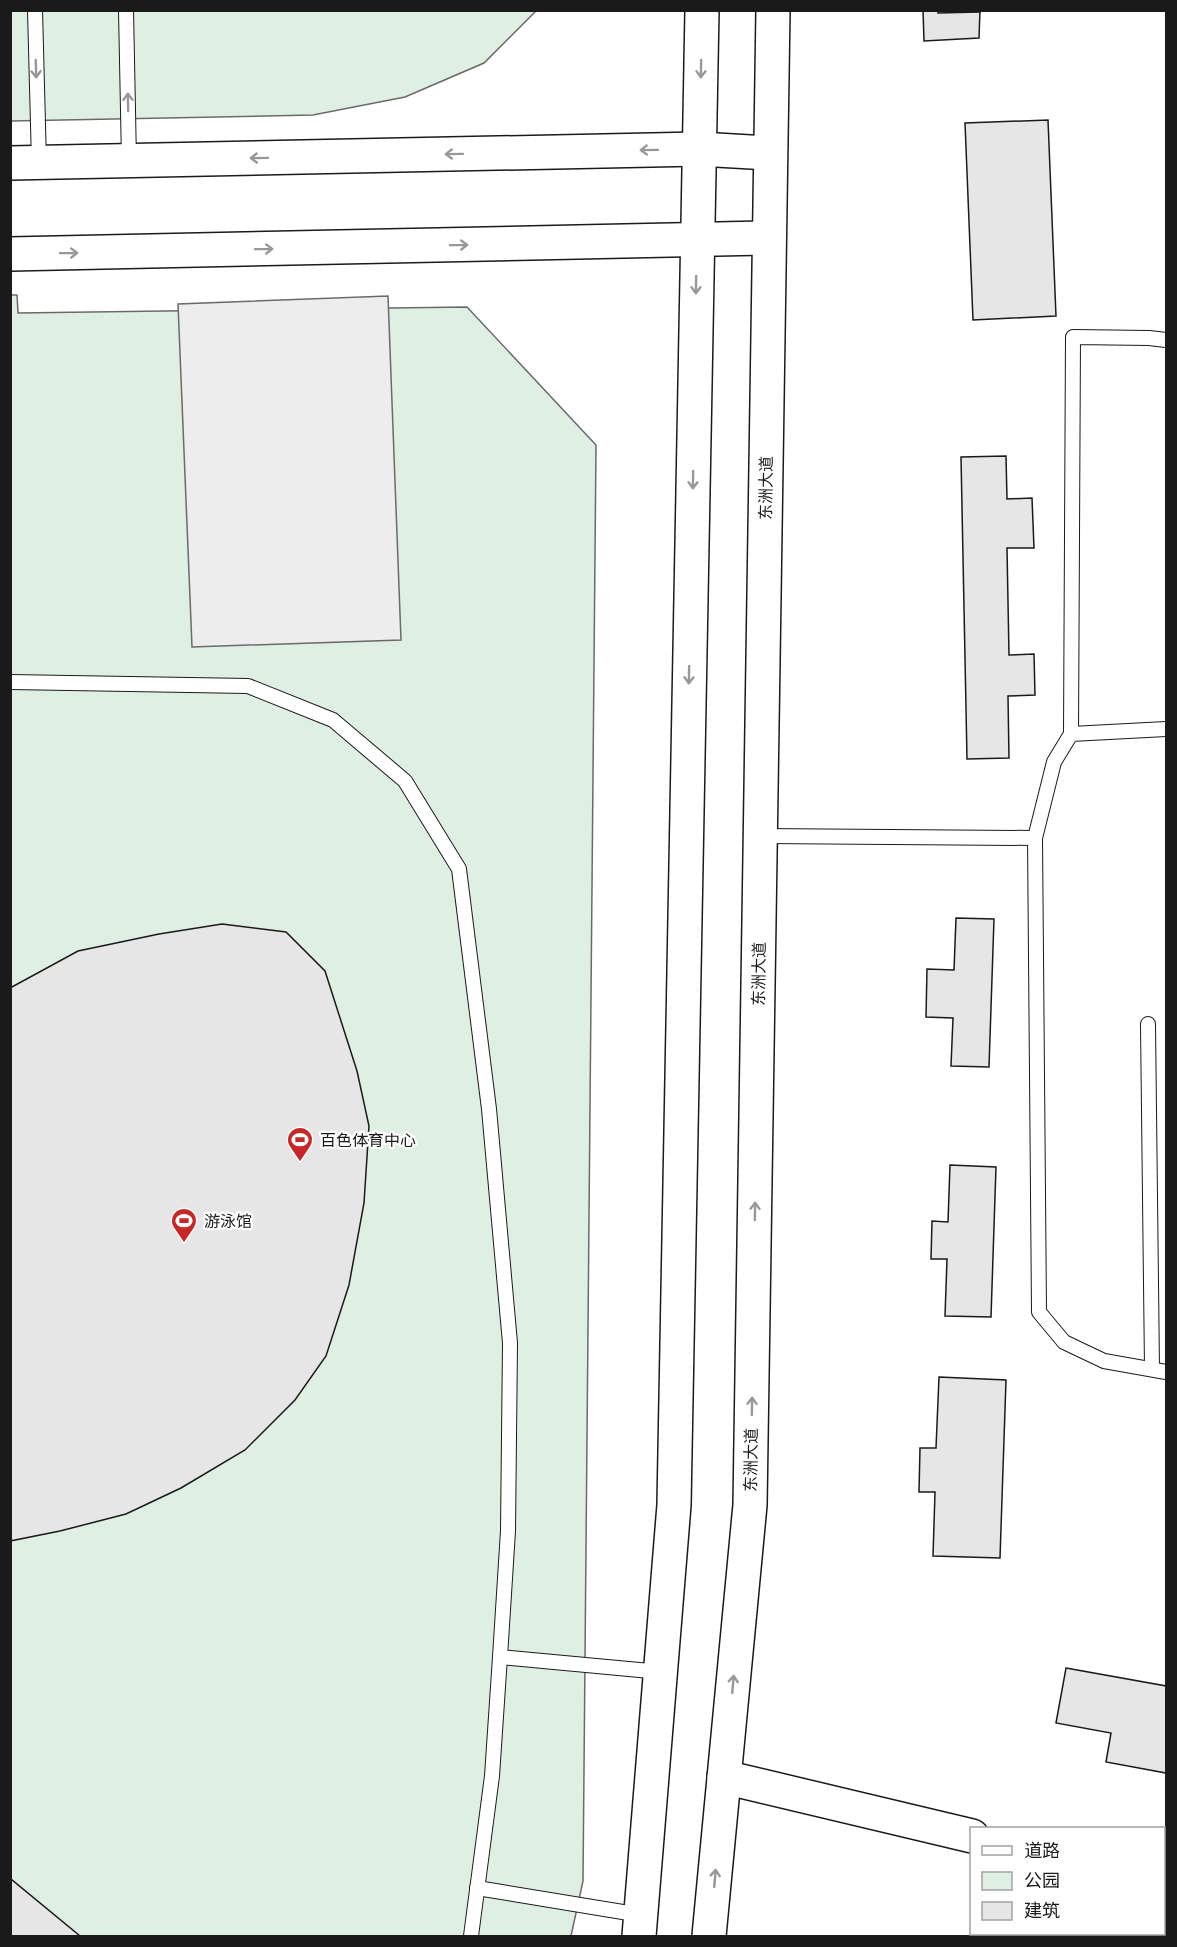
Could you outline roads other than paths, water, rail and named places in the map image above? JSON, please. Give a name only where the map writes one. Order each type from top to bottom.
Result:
[{"type":"main road","points":[[640,1926],[674,1505],[702,10]]},
{"type":"main road","name":"东洲大道","points":[[709,1936],[750,1504],[773,10]]},
{"type":"main road","points":[[25,163],[699,149],[770,153]]},
{"type":"main road","points":[[10,254],[769,238]]},
{"type":"main road","points":[[724,1777],[970,1836]]},
{"type":"lane","points":[[25,163],[35,10]]},
{"type":"lane","points":[[126,10],[129,161]]},
{"type":"lane","points":[[1167,340],[1073,337],[1071,735],[1054,762],[1035,837],[1039,1312],[1064,1342],[1104,1361],[1167,1372]]},
{"type":"lane","points":[[10,682],[248,686],[333,720],[405,781],[459,869],[489,1109],[510,1343],[508,1531],[500,1657],[492,1776],[471,1936]]},
{"type":"lane","points":[[1071,735],[1167,729]]},
{"type":"lane","points":[[761,836],[1035,837]]},
{"type":"lane","points":[[1148,1024],[1152,1369]]},
{"type":"lane","points":[[500,1657],[661,1672]]},
{"type":"lane","points":[[477,1888],[640,1926]]},
{"type":"place","name":"百色体育中心","points":[[300,1163]]},
{"type":"place","name":"游泳馆","points":[[184,1244]]}]
